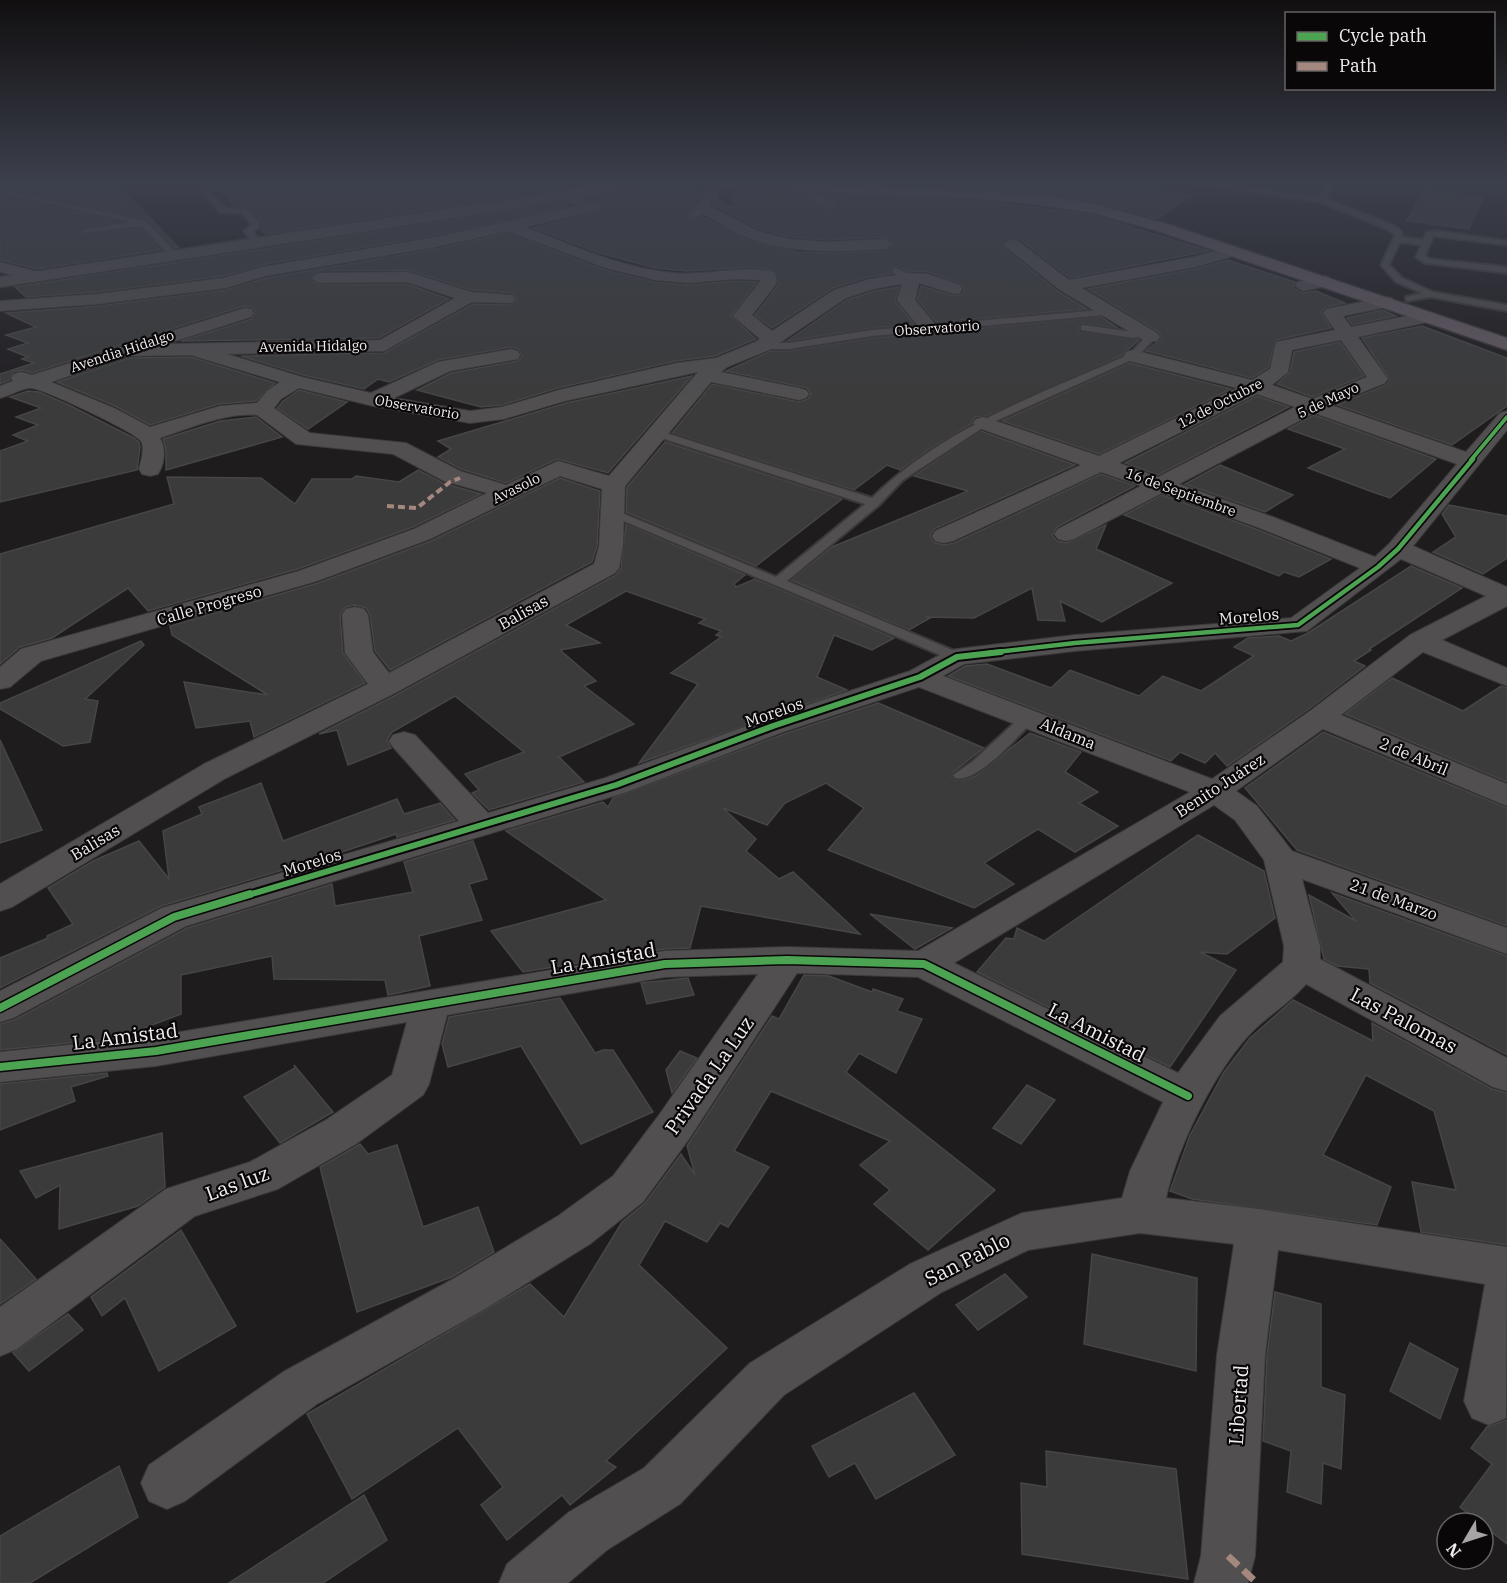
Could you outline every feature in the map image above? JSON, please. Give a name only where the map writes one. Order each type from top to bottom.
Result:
[{"type":"main road","points":[[1256,258],[1507,344]]},
{"type":"main road","points":[[1284,258],[1507,332]]},
{"type":"street","points":[[0,282],[162,258]]},
{"type":"street","points":[[222,347],[262,284],[263,258]]},
{"type":"street","points":[[0,306],[169,291],[226,283],[262,272],[344,258]]},
{"type":"street","points":[[592,258],[619,268],[678,278],[756,273],[768,276],[769,283],[742,316],[766,342]]},
{"type":"street","points":[[1030,258],[1066,286],[1148,335]]},
{"type":"street","points":[[1066,286],[1209,258]]},
{"type":"street","points":[[0,267],[33,276]]},
{"type":"street","points":[[262,272],[281,277],[303,278],[408,277],[469,297],[506,299]]},
{"type":"street","points":[[903,274],[911,288],[906,300],[930,329]]},
{"type":"street","points":[[614,485],[713,369],[766,342],[840,294],[903,274],[928,279],[954,289]]},
{"type":"street","points":[[1303,286],[1326,281]]},
{"type":"street","name":"Avenida Hidalgo","points":[[123,351],[384,345],[469,297]]},
{"type":"street","name":"5 de Mayo","points":[[1066,534],[1314,405],[1378,379],[1332,313],[1386,302]]},
{"type":"street","name":"Avendia Hidalgo","points":[[0,392],[245,313]]},
{"type":"street","name":"12 de Octubre","points":[[944,536],[1100,464],[1255,387],[1277,374],[1282,367],[1283,346],[1428,317]]},
{"type":"street","points":[[384,345],[405,352]]},
{"type":"street","name":"Observatorio","points":[[187,348],[296,381],[373,400],[470,417],[504,412],[558,396],[677,369],[713,369]]},
{"type":"street","points":[[373,400],[445,366],[511,355]]},
{"type":"street","points":[[1133,356],[1255,387],[1314,405],[1470,461]]},
{"type":"street","points":[[425,359],[445,366]]},
{"type":"street","points":[[713,369],[799,394]]},
{"type":"street","points":[[0,371],[31,381],[129,423],[148,435],[155,451],[150,469]]},
{"type":"street","points":[[262,409],[274,394],[296,381]]},
{"type":"street","points":[[148,435],[221,413],[252,407],[262,409],[304,439],[398,448],[452,476],[507,492]]},
{"type":"street","name":"Morelos","points":[[0,1008],[174,917],[616,785],[773,726],[920,677],[957,657],[1075,643],[1298,625],[1378,567],[1398,549],[1507,417]]},
{"type":"street","name":"16 de Septiembre","points":[[983,423],[1265,522],[1378,567]]},
{"type":"street","name":"Avasolo","points":[[422,534],[558,468],[614,485]]},
{"type":"street","name":"Balisas","points":[[0,899],[215,771],[385,687],[606,568],[611,546],[614,485]]},
{"type":"street","points":[[1265,522],[1290,509]]},
{"type":"street","name":"Calle Progreso","points":[[0,681],[31,655],[308,576],[422,534]]},
{"type":"street","points":[[1398,549],[1507,596]]},
{"type":"street","name":"Benito Juárez","points":[[924,964],[1215,791],[1320,717],[1420,640],[1507,596]]},
{"type":"street","points":[[355,615],[359,653],[385,687]]},
{"type":"street","points":[[1420,640],[1507,678]]},
{"type":"street","name":"Aldama","points":[[920,677],[1215,791],[1246,813],[1280,859]]},
{"type":"street","name":"2 de Abril","points":[[1320,717],[1507,796]]},
{"type":"street","points":[[404,741],[481,825]]},
{"type":"street","points":[[1140,1214],[1151,1171],[1193,1082],[1233,1026],[1288,980],[1300,965],[1302,946],[1280,859]]},
{"type":"street","name":"21 de Marzo","points":[[1280,859],[1507,941]]},
{"type":"street","name":"La Amistad","points":[[0,1067],[156,1051],[665,964],[788,960],[924,964],[1188,1096]]},
{"type":"street","name":"Privada La Luz","points":[[167,1483],[300,1388],[469,1294],[574,1230],[628,1189],[674,1127],[788,960]]},
{"type":"street","name":"Las Palomas","points":[[1300,965],[1507,1076]]},
{"type":"street","name":"Las luz","points":[[0,1334],[181,1202],[263,1176],[342,1132],[409,1083],[431,1004]]},
{"type":"street","name":"San Pablo","points":[[526,1583],[588,1531],[662,1486],[767,1379],[926,1278],[1022,1232],[1140,1214],[1258,1228],[1507,1268]]},
{"type":"street","name":"Libertad","points":[[1221,1583],[1228,1556],[1241,1354],[1258,1228]]},
{"type":"street","points":[[1489,1401],[1507,1286]]},
{"type":"lane","points":[[1389,258],[1385,266],[1399,280],[1431,294],[1507,308]]},
{"type":"lane","points":[[1422,258],[1428,261],[1507,270]]},
{"type":"lane","points":[[1409,299],[1431,294]]},
{"type":"lane","name":"Observatorio","points":[[766,342],[789,346],[872,333],[1112,312]]},
{"type":"lane","points":[[1084,328],[1148,335]]},
{"type":"lane","points":[[779,581],[874,503],[899,478],[983,423],[1133,356],[1148,335]]},
{"type":"lane","points":[[659,434],[874,503]]},
{"type":"lane","points":[[613,514],[779,581],[879,626],[957,657]]},
{"type":"lane","points":[[961,774],[978,765],[1028,718]]},
{"type":"building","points":[[0,258],[110,258],[37,269],[0,260]]},
{"type":"building","points":[[206,258],[303,258],[262,265],[224,276],[98,292],[26,297],[15,287]]},
{"type":"building","points":[[384,258],[573,258],[605,270],[654,282],[689,285],[735,281],[757,282],[731,316],[756,339],[715,356],[676,361],[558,388],[502,405],[481,407],[417,390],[451,373],[518,361],[522,356],[519,349],[511,347],[438,360],[389,382],[378,379],[364,389],[303,375],[241,356],[384,353],[473,304],[512,305],[517,299],[512,293],[471,290],[408,270],[319,271],[309,279],[319,285],[407,284],[449,299],[379,338],[181,341],[252,319],[256,312],[251,307],[244,306],[32,373],[22,370],[13,372],[10,380],[0,384],[0,374],[34,363],[22,359],[28,357],[8,349],[28,343],[6,335],[36,327],[6,313],[98,306],[226,290],[266,278]]},
{"type":"building","points":[[617,258],[1016,258],[1059,292],[1087,309],[936,322],[917,299],[921,286],[954,296],[962,294],[964,290],[962,284],[929,272],[908,271],[895,266],[891,268],[891,274],[869,277],[833,288],[772,328],[755,315],[779,284],[775,270],[750,267],[687,271],[655,268]]},
{"type":"building","points":[[1044,258],[1174,258],[1070,278]]},
{"type":"building","points":[[1228,260],[1295,282],[1293,287],[1302,293],[1316,291],[1345,303],[1326,307],[1321,312],[1331,328],[1276,340],[1268,368],[1252,378],[1146,351],[1162,338],[1159,332],[1088,289],[1195,269]]},
{"type":"building","points":[[899,287],[895,301],[914,324],[787,341],[847,300],[874,291]]},
{"type":"building","points":[[1382,310],[1396,316],[1352,325],[1347,318]]},
{"type":"building","points":[[1101,317],[1118,328],[1083,323],[1079,325],[1079,331],[1139,340],[1122,355],[987,416],[975,417],[971,424],[900,470],[887,465],[854,490],[672,433],[712,384],[799,402],[808,399],[811,394],[807,388],[726,371],[771,351],[789,351],[872,338],[936,335],[939,332]]},
{"type":"building","points":[[1422,326],[1507,358],[1507,406],[1452,445],[1337,405],[1386,385],[1390,380],[1362,338]]},
{"type":"building","points":[[1340,342],[1364,376],[1312,397],[1277,384],[1290,372],[1294,352]]},
{"type":"building","points":[[191,357],[275,383],[256,401],[219,404],[150,425],[115,406],[57,382],[129,358]]},
{"type":"building","points":[[1130,363],[1231,389],[1099,454],[1002,421]]},
{"type":"building","points":[[692,376],[608,473],[557,459],[506,483],[461,469],[438,457],[451,449],[438,441],[566,403]]},
{"type":"building","points":[[299,390],[347,402],[308,429],[277,408]]},
{"type":"building","points":[[28,391],[39,392],[69,405],[134,438],[139,442],[140,448],[137,470],[0,502],[0,451],[28,441],[13,435],[38,425],[16,417],[41,408],[10,397]]},
{"type":"building","points":[[1257,396],[1289,407],[1158,475],[1125,463]]},
{"type":"building","points":[[1314,415],[1436,459],[1390,498],[1370,491],[1308,468],[1345,449],[1288,429]]},
{"type":"building","points":[[256,417],[282,437],[166,470],[166,451],[163,439],[220,421]]},
{"type":"building","points":[[981,431],[1075,465],[934,529],[930,535],[933,542],[944,545],[954,543],[1101,474],[1135,486],[1057,527],[1052,535],[1057,541],[1067,543],[1106,525],[1096,549],[1172,583],[1102,622],[1060,601],[1065,621],[1038,620],[1032,588],[974,618],[926,617],[930,618],[909,630],[791,580],[832,547],[968,491],[914,476]]},
{"type":"building","points":[[665,442],[842,499],[756,566],[626,512],[627,487]]},
{"type":"building","points":[[1220,465],[1293,495],[1265,512],[1185,484]]},
{"type":"building","points":[[418,470],[443,483],[481,494],[413,527],[298,569],[148,611],[128,588],[52,638],[20,647],[0,664],[0,554],[174,504],[167,477],[261,478],[295,504],[312,479],[352,479],[356,476],[399,482]]},
{"type":"building","points":[[560,478],[600,491],[597,546],[592,562],[390,670],[375,651],[370,615],[366,608],[355,605],[346,607],[340,615],[343,653],[365,683],[254,737],[250,721],[196,728],[184,682],[268,695],[172,635],[170,626],[318,583],[431,541]]},
{"type":"building","points":[[1162,495],[1331,559],[1299,577],[1284,572],[1279,576],[1124,515]]},
{"type":"building","points":[[1449,505],[1507,516],[1507,558],[1483,574],[1433,552],[1456,537],[1442,514]]},
{"type":"building","points":[[626,524],[745,575],[734,584],[736,587],[755,579],[894,638],[872,650],[834,635],[817,677],[847,690],[639,763],[698,684],[671,673],[721,637],[716,635],[721,631],[699,623],[705,619],[626,591],[566,625],[600,643],[560,650],[596,681],[584,686],[634,724],[559,757],[584,782],[489,810],[472,793],[479,790],[465,774],[524,752],[455,696],[392,732],[387,740],[391,748],[348,765],[337,730],[319,734],[396,695],[616,575],[621,568]]},
{"type":"building","points":[[1411,566],[1462,588],[1369,649],[1371,650],[1354,661],[1365,666],[1309,709],[1227,766],[1215,753],[1205,763],[1180,752],[1171,761],[948,676],[965,666],[987,664],[1051,688],[1070,670],[1139,696],[1163,676],[1201,691],[1254,656],[1234,647],[1248,638],[1279,636],[1291,641],[1308,633]]},
{"type":"building","points":[[141,641],[144,645],[85,699],[98,701],[90,742],[63,746],[0,709],[0,703]]},
{"type":"building","points":[[1392,678],[1463,711],[1501,686],[1507,688],[1507,782],[1345,714]]},
{"type":"building","points":[[878,703],[984,748],[952,773],[951,776],[955,780],[965,780],[976,776],[1030,733],[1081,752],[1065,772],[1098,792],[1079,803],[1118,826],[1075,852],[1038,829],[984,863],[1014,884],[974,908],[828,850],[864,808],[826,783],[785,803],[767,825],[723,808],[756,839],[746,851],[779,879],[793,872],[860,934],[701,906],[690,948],[665,949],[523,972],[491,931],[606,900],[506,831],[603,802],[608,807],[613,798],[784,734]]},
{"type":"building","points":[[1323,732],[1507,808],[1507,926],[1297,850],[1245,788]]},
{"type":"building","points":[[0,740],[42,830],[0,843]]},
{"type":"building","points":[[261,783],[283,841],[397,799],[404,814],[440,803],[455,820],[397,837],[396,834],[161,906],[0,988],[0,958],[48,938],[47,936],[73,924],[48,888],[93,861],[139,841],[169,879],[163,831],[202,814],[199,807]]},
{"type":"building","points":[[1198,835],[1264,871],[1275,918],[1227,954],[1200,952],[1236,970],[1170,1067],[977,972],[1006,938],[1014,939],[1017,928],[1044,941]]},
{"type":"building","points":[[473,841],[487,879],[469,884],[482,920],[419,936],[430,986],[388,995],[385,980],[274,979],[272,956],[181,975],[181,1014],[118,1038],[0,1050],[0,1024],[14,1020],[187,928],[332,884],[335,906],[413,892],[404,862]]},
{"type":"building","points":[[1332,893],[1507,956],[1507,1055],[1370,983],[1369,969],[1337,966],[1324,959],[1309,895],[1356,921]]},
{"type":"building","points":[[870,914],[952,928],[915,949]]},
{"type":"building","points":[[804,975],[829,976],[872,992],[873,989],[903,999],[897,1011],[922,1019],[896,1073],[859,1053],[846,1072],[995,1190],[928,1250],[874,1204],[890,1190],[860,1165],[890,1141],[771,1091],[734,1151],[769,1167],[728,1227],[720,1223],[707,1242],[665,1221],[639,1265],[727,1348],[606,1461],[616,1467],[570,1505],[562,1495],[507,1540],[481,1505],[503,1487],[458,1428],[352,1499],[307,1414],[530,1284],[564,1317],[622,1222],[645,1203],[681,1154],[695,1175],[687,1146],[772,1016],[779,1019]]},
{"type":"building","points":[[688,978],[694,995],[647,1004],[641,983]]},
{"type":"building","points":[[560,998],[595,1053],[613,1050],[653,1112],[581,1144],[521,1046],[448,1067],[442,1044],[449,1017]]},
{"type":"building","points":[[1293,1000],[1373,1041],[1372,1023],[1492,1089],[1507,1093],[1507,1245],[1421,1232],[1412,1182],[1456,1190],[1434,1111],[1366,1075],[1323,1155],[1391,1187],[1377,1225],[1192,1199],[1170,1191],[1190,1135],[1224,1072],[1250,1038]]},
{"type":"building","points":[[680,1051],[697,1058],[672,1093],[666,1070]]},
{"type":"building","points":[[294,1065],[333,1112],[280,1143],[244,1097],[295,1068]]},
{"type":"building","points":[[107,1073],[108,1076],[71,1087],[75,1101],[0,1130],[0,1084]]},
{"type":"building","points":[[1027,1085],[1055,1100],[1021,1144],[993,1128]]},
{"type":"building","points":[[162,1133],[165,1187],[138,1206],[59,1229],[60,1185],[36,1198],[20,1171]]},
{"type":"building","points":[[360,1144],[368,1154],[397,1145],[423,1227],[478,1207],[494,1252],[452,1277],[357,1312],[320,1167]]},
{"type":"building","points":[[181,1230],[236,1326],[159,1371],[125,1298],[102,1316],[91,1297]]},
{"type":"building","points":[[0,1239],[36,1279],[0,1304]]},
{"type":"building","points":[[1092,1254],[1197,1278],[1196,1371],[1084,1344]]},
{"type":"building","points":[[1005,1274],[1027,1297],[978,1330],[956,1305]]},
{"type":"building","points":[[1275,1292],[1321,1304],[1321,1387],[1345,1395],[1341,1469],[1323,1463],[1321,1504],[1287,1492],[1291,1451],[1263,1441],[1267,1355]]},
{"type":"building","points":[[68,1314],[83,1330],[29,1371],[13,1353]]},
{"type":"building","points":[[1410,1343],[1458,1369],[1440,1419],[1390,1391]]},
{"type":"building","points":[[914,1393],[955,1455],[876,1499],[855,1463],[829,1477],[812,1446]]},
{"type":"building","points":[[1507,1420],[1507,1544],[1495,1535],[1495,1511],[1465,1511],[1460,1507],[1492,1464],[1471,1448],[1487,1427]]},
{"type":"building","points":[[1046,1451],[1176,1469],[1188,1579],[1022,1554],[1021,1483],[1047,1487]]},
{"type":"building","points":[[119,1466],[138,1517],[30,1583],[0,1583],[0,1536]]},
{"type":"building","points":[[364,1495],[387,1540],[323,1583],[229,1583]]},
{"type":"marked path","points":[[387,506],[417,508],[450,482],[460,478]]},
{"type":"marked path","points":[[1228,1556],[1257,1583]]},
{"type":"cycle path","points":[[0,1008],[174,917],[616,785],[773,726],[920,677],[957,657],[1075,643],[1298,625],[1378,567],[1398,549],[1507,417]]},
{"type":"cycle path","points":[[0,1067],[156,1051],[665,964],[787,960],[924,964],[1188,1096]]}]
